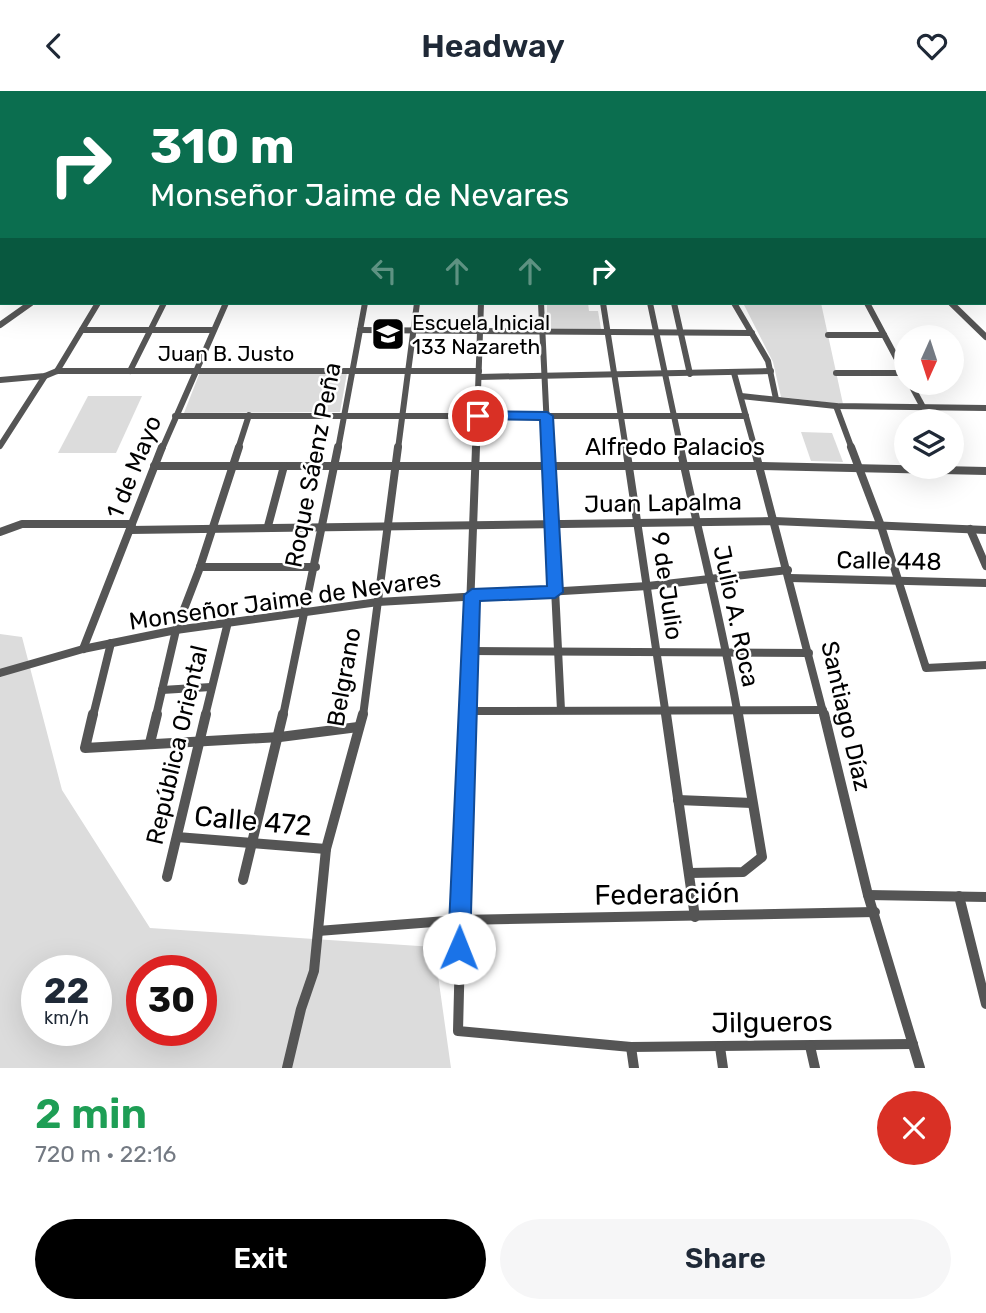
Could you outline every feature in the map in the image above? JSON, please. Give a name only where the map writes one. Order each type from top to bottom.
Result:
[{"type":"street","points":[[0,325],[28,305]]},
{"type":"street","points":[[0,380],[45,376],[57,371],[97,305]]},
{"type":"street","points":[[130,371],[163,305]]},
{"type":"street","name":"1 de Mayo","points":[[83,649],[195,369],[225,305]]},
{"type":"street","name":"Roque Sáenz Peña","points":[[243,880],[280,737],[324,526],[365,305]]},
{"type":"street","name":"Belgrano","points":[[287,1068],[301,1009],[314,971],[326,849],[363,715],[417,305]]},
{"type":"street","points":[[459,920],[481,305]]},
{"type":"street","points":[[541,305],[561,710]]},
{"type":"street","name":"9 de Julio","points":[[603,305],[648,586],[695,916]]},
{"type":"street","name":"Julio A. Roca","points":[[650,305],[676,416],[708,578],[727,652],[761,857],[743,873],[688,873]]},
{"type":"street","points":[[674,305],[690,374]]},
{"type":"street","points":[[735,305],[768,361],[776,399]]},
{"type":"street","points":[[868,305],[894,353]]},
{"type":"street","points":[[953,305],[986,337]]},
{"type":"street","points":[[82,330],[214,330]]},
{"type":"street","points":[[360,330],[752,333]]},
{"type":"street","points":[[828,335],[884,335]]},
{"type":"street","name":"Juan B. Justo","points":[[57,371],[352,370],[545,376],[771,371]]},
{"type":"street","name":"Santiago Díaz","points":[[734,373],[789,574],[869,895],[920,1068]]},
{"type":"street","points":[[836,373],[894,374]]},
{"type":"street","points":[[0,446],[45,376]]},
{"type":"street","points":[[916,395],[924,409]]},
{"type":"street","points":[[741,396],[836,406],[986,408]]},
{"type":"street","points":[[836,406],[881,526],[926,668],[986,665]]},
{"type":"street","name":"República Oriental","points":[[149,743],[176,630],[200,567],[249,415]]},
{"type":"street","points":[[176,416],[746,416]]},
{"type":"street","name":"Alfredo Palacios","points":[[155,466],[759,466],[986,471]]},
{"type":"street","points":[[268,526],[284,466]]},
{"type":"street","name":"Juan Lapalma","points":[[0,532],[22,524],[212,527],[774,521],[986,530]]},
{"type":"street","points":[[970,529],[986,566]]},
{"type":"street","points":[[200,567],[316,566]]},
{"type":"street","name":"Monseñor Jaime de Nevares","points":[[0,673],[83,649],[176,630],[378,602],[648,586],[708,578],[789,574]]},
{"type":"street","name":"Calle 448","points":[[789,574],[986,583]]},
{"type":"street","name":"República Oriental","points":[[167,877],[228,622]]},
{"type":"street","points":[[111,643],[85,748],[280,737],[358,727]]},
{"type":"street","points":[[470,651],[809,653]]},
{"type":"street","points":[[162,690],[211,687]]},
{"type":"street","points":[[466,711],[824,710]]},
{"type":"street","points":[[678,800],[752,803]]},
{"type":"street","name":"Calle 472","points":[[177,837],[326,849]]},
{"type":"street","points":[[869,895],[986,897]]},
{"type":"street","points":[[959,896],[986,1004]]},
{"type":"street","name":"Federación","points":[[318,931],[459,920],[875,912]]},
{"type":"street","name":"Jilgueros","points":[[459,920],[458,1031],[631,1047],[913,1044]]},
{"type":"street","points":[[810,1046],[815,1068]]},
{"type":"street","points":[[631,1047],[634,1068]]},
{"type":"street","points":[[720,1047],[723,1068]]},
{"type":"shaded area","points":[[547,305],[588,305],[589,311],[598,311],[601,329],[547,328]]},
{"type":"shaded area","points":[[744,305],[821,305],[843,404],[781,397],[773,362]]},
{"type":"shaded area","points":[[200,372],[347,373],[340,412],[184,413]]},
{"type":"shaded area","points":[[88,396],[142,396],[116,453],[58,453]]},
{"type":"shaded area","points":[[801,432],[832,433],[843,462],[811,461]]},
{"type":"shaded area","points":[[0,634],[22,637],[62,790],[150,928],[434,947],[451,1068],[0,1068]]},
{"type":"place","name":"Escuela Inicial 133 Nazareth","points":[[388,334]]},
{"type":"route","points":[[459,948],[472,595],[555,592],[547,416],[478,416]]}]
